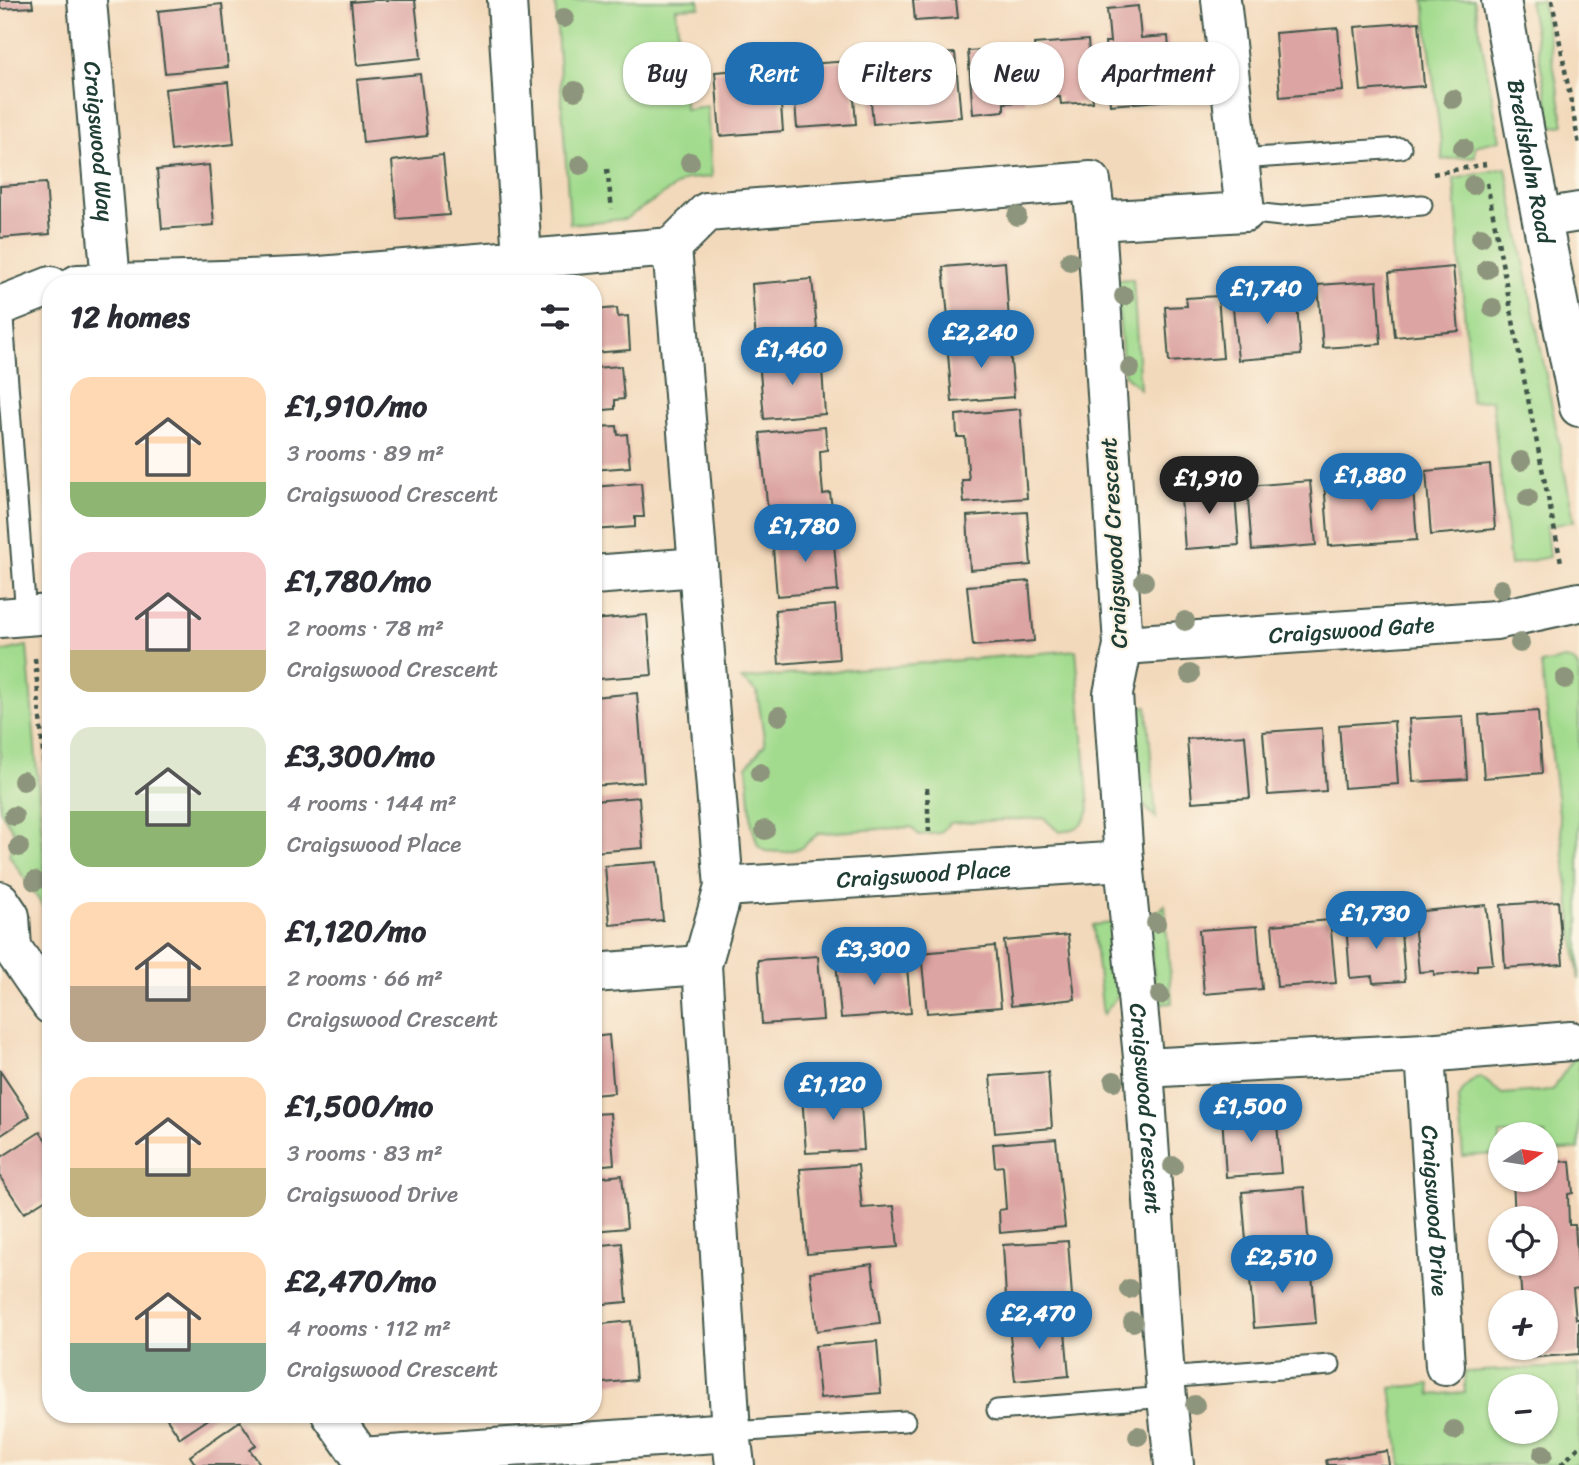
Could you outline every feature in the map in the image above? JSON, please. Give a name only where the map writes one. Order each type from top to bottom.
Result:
[{"type":"street","name":"Craigswood Way","points":[[87,0],[95,275]]},
{"type":"street","points":[[507,0],[522,260]]},
{"type":"street","points":[[1096,221],[1245,212],[1221,0]]},
{"type":"street","name":"Bredisholm Road","points":[[1501,0],[1579,407]]},
{"type":"street","name":"Craigswood Crescent","points":[[672,247],[707,212],[1091,181],[1096,221],[1123,645],[1113,694],[1124,861],[1174,1465]]},
{"type":"street","points":[[1542,218],[1579,212]]},
{"type":"street","points":[[337,1423],[360,1461],[733,1448],[702,965],[724,887],[672,247],[522,260],[441,275]]},
{"type":"street","points":[[1,306],[42,290]]},
{"type":"street","points":[[602,574],[698,567]]},
{"type":"street","name":"Craigswood Gate","points":[[1123,645],[1496,621],[1574,603]]},
{"type":"street","name":"Craigswood Place","points":[[724,887],[1124,861]]},
{"type":"street","points":[[0,901],[10,916],[12,948],[42,992]]},
{"type":"street","points":[[602,972],[702,965]]},
{"type":"street","points":[[1143,1068],[1425,1053],[1571,1041]]},
{"type":"street","name":"Craigswood Drive","points":[[1425,1053],[1445,1366]]},
{"type":"lane","points":[[1240,159],[1401,148]]},
{"type":"lane","points":[[1245,212],[1281,216],[1422,205]]},
{"type":"lane","points":[[1,306],[27,615]]},
{"type":"lane","points":[[996,1409],[1330,1366]]},
{"type":"lane","points":[[733,1448],[905,1421]]},
{"type":"path","points":[[1552,0],[1579,145]]},
{"type":"path","points":[[1481,152],[1524,379],[1574,603]]},
{"type":"path","points":[[27,615],[42,761]]},
{"type":"path","points":[[1561,1465],[1579,1447]]},
{"type":"green space","points":[[555,0],[699,0],[700,7],[676,8],[679,42],[623,42],[623,105],[685,105],[685,109],[707,106],[712,177],[687,179],[625,219],[570,224]]},
{"type":"green space","points":[[1424,0],[1474,0],[1500,140],[1475,146],[1475,156],[1443,160]]},
{"type":"green space","points":[[1529,0],[1542,0],[1564,125],[1552,127]]},
{"type":"green space","points":[[1506,168],[1574,521],[1546,527],[1549,557],[1510,565],[1492,400],[1471,402],[1454,179]]},
{"type":"green space","points":[[1133,279],[1140,389],[1124,374],[1116,280]]},
{"type":"green space","points":[[27,646],[42,833],[42,905],[9,855],[14,832],[0,810],[0,652]]},
{"type":"green space","points":[[1076,650],[1089,809],[1079,826],[1059,832],[1044,818],[950,823],[940,833],[919,835],[911,827],[819,833],[801,848],[784,852],[765,851],[758,846],[752,826],[747,766],[765,744],[757,692],[741,679]]},
{"type":"green space","points":[[1565,659],[1573,661],[1579,674],[1579,980],[1541,664]]},
{"type":"green space","points":[[1147,706],[1156,818],[1140,802],[1131,707]]},
{"type":"green space","points":[[1165,905],[1172,1003],[1156,1004],[1149,920]]},
{"type":"green space","points":[[1112,923],[1118,995],[1103,1015],[1093,925]]},
{"type":"green space","points":[[1579,1051],[1579,1149],[1558,1150],[1558,1122],[1488,1122],[1488,1155],[1463,1156],[1458,1100],[1465,1087],[1476,1078],[1481,1077],[1502,1094],[1552,1090]]},
{"type":"green space","points":[[1579,1366],[1579,1465],[1401,1465],[1391,1388],[1430,1384],[1431,1395],[1465,1392],[1465,1372]]},
{"type":"building","points":[[0,0],[32,0],[33,7],[0,9]]},
{"type":"building","points":[[415,0],[421,58],[357,65],[351,2]]},
{"type":"building","points":[[913,0],[956,0],[958,18],[915,21]]},
{"type":"building","points":[[222,4],[228,67],[165,73],[158,11]]},
{"type":"building","points":[[1138,6],[1141,38],[1168,36],[1168,42],[1110,42],[1107,9]]},
{"type":"building","points":[[1419,22],[1424,86],[1361,91],[1355,27]]},
{"type":"building","points":[[1338,28],[1343,91],[1280,97],[1275,33]]},
{"type":"building","points":[[1088,40],[1078,42],[1078,103],[1064,104],[1064,42],[1061,42]]},
{"type":"building","points":[[838,62],[838,105],[854,105],[856,124],[797,128],[795,105],[824,105],[824,63]]},
{"type":"building","points":[[956,64],[961,117],[873,124],[871,105],[956,105]]},
{"type":"building","points":[[725,71],[725,105],[781,105],[783,131],[720,136],[715,72]]},
{"type":"building","points":[[420,74],[427,136],[363,143],[357,80]]},
{"type":"building","points":[[228,82],[234,144],[171,151],[165,89]]},
{"type":"building","points":[[972,105],[1004,105],[1004,111],[973,114]]},
{"type":"building","points":[[443,155],[449,215],[397,219],[392,161]]},
{"type":"building","points":[[209,165],[214,225],[162,229],[157,170]]},
{"type":"building","points":[[46,183],[50,234],[0,238],[0,186]]},
{"type":"building","points":[[1005,262],[1009,321],[949,327],[943,267]]},
{"type":"building","points":[[1453,267],[1459,331],[1395,337],[1389,273]]},
{"type":"building","points":[[812,279],[818,339],[756,344],[752,284]]},
{"type":"building","points":[[1377,281],[1381,344],[1323,348],[1318,285]]},
{"type":"building","points":[[1296,291],[1301,355],[1238,360],[1232,297]]},
{"type":"building","points":[[1218,296],[1223,358],[1169,362],[1165,307],[1187,306],[1186,298]]},
{"type":"building","points":[[617,308],[618,317],[628,316],[630,350],[602,352],[602,309]]},
{"type":"building","points":[[1009,337],[1014,397],[952,402],[947,342]]},
{"type":"building","points":[[821,354],[825,414],[764,419],[759,360]]},
{"type":"building","points":[[621,366],[624,399],[615,400],[615,409],[602,410],[602,367]]},
{"type":"building","points":[[1020,409],[1027,498],[964,503],[962,480],[969,480],[965,437],[957,437],[956,415]]},
{"type":"building","points":[[617,426],[618,435],[627,434],[630,467],[602,469],[602,427]]},
{"type":"building","points":[[825,427],[827,450],[820,451],[821,472],[823,494],[830,493],[833,516],[769,522],[760,433]]},
{"type":"building","points":[[1490,465],[1495,529],[1431,535],[1426,471]]},
{"type":"building","points":[[1412,475],[1417,540],[1329,546],[1324,482],[1347,481],[1348,488],[1369,487],[1391,485],[1390,477]]},
{"type":"building","points":[[1310,481],[1316,545],[1252,550],[1247,486]]},
{"type":"building","points":[[641,483],[644,517],[635,517],[635,527],[602,529],[602,486]]},
{"type":"building","points":[[1234,483],[1239,545],[1185,549],[1180,486]]},
{"type":"building","points":[[1027,512],[1031,565],[970,570],[967,516]]},
{"type":"building","points":[[833,531],[838,591],[777,596],[772,536]]},
{"type":"building","points":[[1029,581],[1034,641],[973,646],[967,586]]},
{"type":"building","points":[[835,605],[839,659],[779,664],[775,610]]},
{"type":"building","points":[[647,615],[652,675],[602,679],[602,619]]},
{"type":"building","points":[[637,693],[644,782],[602,785],[602,696]]},
{"type":"building","points":[[1538,711],[1542,773],[1484,778],[1479,715]]},
{"type":"building","points":[[1463,716],[1467,779],[1413,782],[1409,719]]},
{"type":"building","points":[[1394,721],[1398,784],[1344,788],[1339,725]]},
{"type":"building","points":[[1322,728],[1326,791],[1268,795],[1263,732]]},
{"type":"building","points":[[1245,735],[1250,798],[1192,802],[1187,739]]},
{"type":"building","points":[[639,797],[643,848],[602,851],[602,800]]},
{"type":"building","points":[[657,862],[663,920],[610,925],[605,866]]},
{"type":"building","points":[[1558,901],[1563,964],[1505,968],[1501,905]]},
{"type":"building","points":[[1486,905],[1493,964],[1477,965],[1477,971],[1434,975],[1434,971],[1419,972],[1413,912]]},
{"type":"building","points":[[1400,919],[1405,981],[1373,983],[1372,976],[1350,978],[1346,923]]},
{"type":"building","points":[[1330,920],[1336,983],[1277,987],[1272,925]]},
{"type":"building","points":[[1257,926],[1262,989],[1204,994],[1199,930]]},
{"type":"building","points":[[1068,935],[1075,999],[1011,1006],[1004,941]]},
{"type":"building","points":[[995,946],[1001,1007],[927,1013],[921,953]]},
{"type":"building","points":[[906,955],[911,1013],[841,1018],[836,961]]},
{"type":"building","points":[[818,956],[823,1020],[762,1024],[758,960]]},
{"type":"building","points":[[609,1035],[614,1093],[602,1094],[602,1036]]},
{"type":"building","points":[[0,1071],[30,1116],[0,1136]]},
{"type":"building","points":[[1048,1072],[1052,1128],[995,1133],[990,1076]]},
{"type":"building","points":[[860,1090],[864,1150],[806,1153],[802,1094]]},
{"type":"building","points":[[1276,1111],[1281,1173],[1226,1177],[1222,1114]]},
{"type":"building","points":[[602,1113],[610,1113],[614,1164],[602,1165]]},
{"type":"building","points":[[40,1132],[42,1202],[24,1213],[0,1177],[0,1158]]},
{"type":"building","points":[[1056,1139],[1065,1227],[1000,1233],[999,1210],[1006,1209],[1003,1166],[995,1167],[993,1144]]},
{"type":"building","points":[[1570,1161],[1573,1193],[1568,1194],[1569,1225],[1575,1225],[1579,1288],[1573,1289],[1576,1319],[1579,1319],[1579,1354],[1558,1356],[1558,1290],[1521,1290],[1520,1276],[1558,1276],[1558,1206],[1514,1206],[1514,1192],[1558,1192],[1558,1162]]},
{"type":"building","points":[[858,1165],[862,1208],[894,1206],[898,1247],[807,1254],[800,1169]]},
{"type":"building","points":[[622,1175],[627,1228],[602,1230],[602,1177]]},
{"type":"building","points":[[1304,1187],[1309,1248],[1247,1253],[1242,1192]]},
{"type":"building","points":[[1068,1241],[1073,1310],[1007,1314],[1003,1245]]},
{"type":"building","points":[[622,1243],[627,1302],[602,1304],[602,1245]]},
{"type":"building","points":[[1311,1262],[1316,1323],[1254,1328],[1249,1267]]},
{"type":"building","points":[[872,1264],[880,1323],[817,1331],[810,1272]]},
{"type":"building","points":[[1064,1320],[1069,1376],[1015,1381],[1009,1326]]},
{"type":"building","points":[[631,1321],[636,1380],[602,1383],[602,1324]]},
{"type":"building","points":[[877,1341],[881,1393],[820,1398],[815,1346]]},
{"type":"building","points":[[170,1423],[202,1423],[180,1438]]},
{"type":"building","points":[[237,1423],[241,1423],[256,1445],[250,1450],[261,1465],[196,1465],[190,1456]]},
{"type":"building","points":[[1387,1451],[1389,1465],[1327,1465],[1326,1460]]}]
